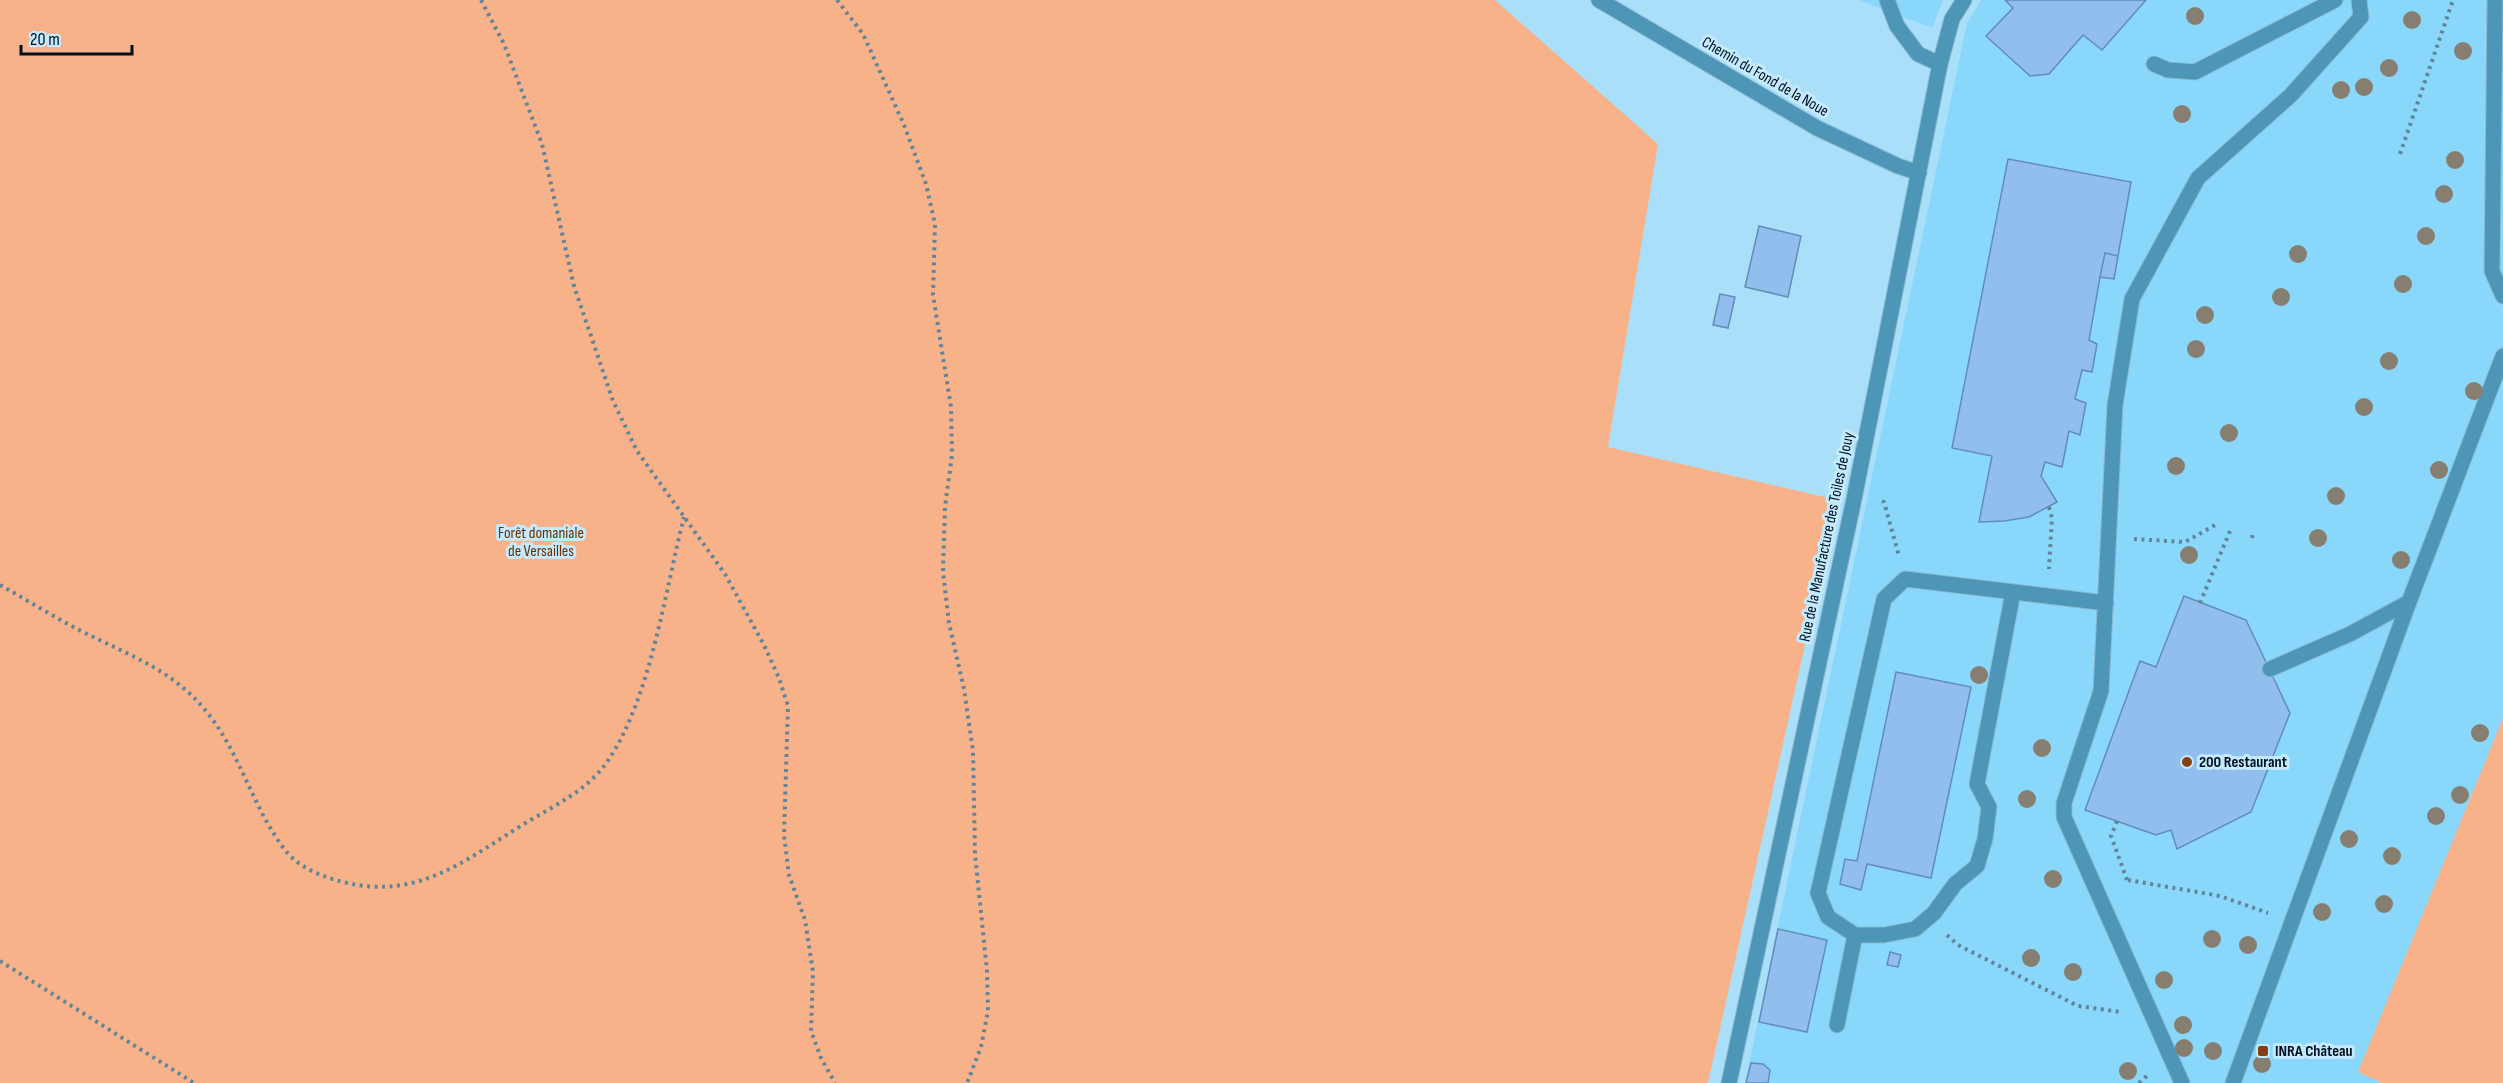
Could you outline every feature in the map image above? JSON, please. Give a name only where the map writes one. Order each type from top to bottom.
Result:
[{"type":"street","name":"Chemin du Fond de la Noue","points":[[1599,0],[1817,128],[1898,166],[1919,173]]},
{"type":"street","points":[[1887,0],[1897,26],[1918,54],[1940,64]]},
{"type":"street","name":"Rue de la Manufacture des Toiles de Jouy","points":[[1729,1083],[1851,510],[1940,64],[1952,20],[1964,0]]},
{"type":"street","points":[[2154,64],[2168,70],[2195,72],[2335,0]]},
{"type":"street","points":[[2182,1083],[2064,817],[2064,803],[2101,691],[2115,405],[2132,299],[2198,178],[2299,86],[2361,17],[2359,0]]},
{"type":"street","points":[[2495,0],[2492,271],[2503,296]]},
{"type":"street","points":[[2233,1083],[2409,602],[2503,356]]},
{"type":"street","points":[[2013,592],[1977,784],[1989,807],[1985,839],[1977,866],[1956,884],[1934,913],[1915,929],[1884,935],[1856,935],[1828,917],[1818,893],[1884,599],[1905,579],[2106,603]]},
{"type":"street","points":[[2270,669],[2350,634],[2409,602]]},
{"type":"street","points":[[1837,1025],[1856,935]]},
{"type":"path","points":[[480,0],[504,44],[542,144],[574,286],[614,401],[637,450],[725,574],[779,678],[788,706],[784,835],[789,875],[805,920],[813,972],[811,1030],[821,1058],[835,1083]]},
{"type":"path","points":[[837,0],[863,34],[904,125],[926,184],[935,224],[933,295],[951,407],[952,455],[945,507],[943,572],[949,623],[964,689],[973,751],[975,854],[987,971],[988,1011],[981,1047],[967,1083]]},
{"type":"path","points":[[2400,154],[2453,0]]},
{"type":"path","points":[[1872,500],[1884,502],[1905,579]]},
{"type":"path","points":[[2048,596],[2052,518],[2049,507]]},
{"type":"path","points":[[0,585],[76,628],[155,667],[183,685],[207,712],[229,743],[279,843],[296,861],[325,877],[359,886],[394,886],[428,880],[457,866],[589,786],[610,758],[630,719],[650,663],[684,517]]},
{"type":"path","points":[[2109,538],[2185,542],[2215,525]]},
{"type":"path","points":[[2200,603],[2230,531]]},
{"type":"path","points":[[2128,880],[2210,894]]},
{"type":"path","points":[[1958,945],[2078,1006],[2152,1016]]},
{"type":"path","points":[[0,961],[194,1083]]},
{"type":"shaded area","points":[[1859,0],[1943,0],[1932,28]]},
{"type":"shaded area","points":[[1981,0],[2503,0],[2503,1083],[1745,1083],[1967,23]]},
{"type":"green space","name":"Forêt domaniale de Versailles","points":[[0,0],[1495,0],[1658,144],[1608,447],[1837,500],[1708,1083],[0,1083]]},
{"type":"green space","points":[[2503,718],[2503,1083],[2382,1083],[2358,1072]]},
{"type":"building","points":[[2005,0],[2146,0],[2102,50],[2083,35],[2049,74],[2030,76],[1986,36],[2013,8]]},
{"type":"building","points":[[2008,159],[2131,182],[2118,256],[2105,253],[2100,277],[2089,340],[2097,344],[2092,372],[2082,370],[2075,399],[2086,403],[2080,435],[2069,431],[2062,467],[2045,462],[2041,476],[2057,502],[2029,517],[1979,522],[1992,456],[1952,448]]},
{"type":"building","points":[[1759,226],[1801,236],[1788,297],[1745,287]]},
{"type":"building","points":[[2105,253],[2118,256],[2114,279],[2100,277]]},
{"type":"building","points":[[1720,294],[1735,297],[1728,328],[1713,325]]},
{"type":"building","name":"200 Restaurant","points":[[2184,596],[2246,620],[2290,713],[2251,812],[2177,849],[2171,830],[2156,835],[2085,810],[2140,661],[2156,667]]},
{"type":"building","points":[[1896,672],[1971,687],[1931,878],[1867,864],[1861,890],[1840,884],[1845,859],[1857,861]]},
{"type":"building","points":[[1778,929],[1827,940],[1807,1032],[1759,1022]]},
{"type":"building","points":[[1890,952],[1901,955],[1898,967],[1887,965]]},
{"type":"building","points":[[1751,1063],[1763,1064],[1770,1070],[1768,1083],[1746,1083]]},
{"type":"place","name":"200 Restaurant","points":[[2187,762]]},
{"type":"place","name":"INRA Château","points":[[2263,1051]]}]
